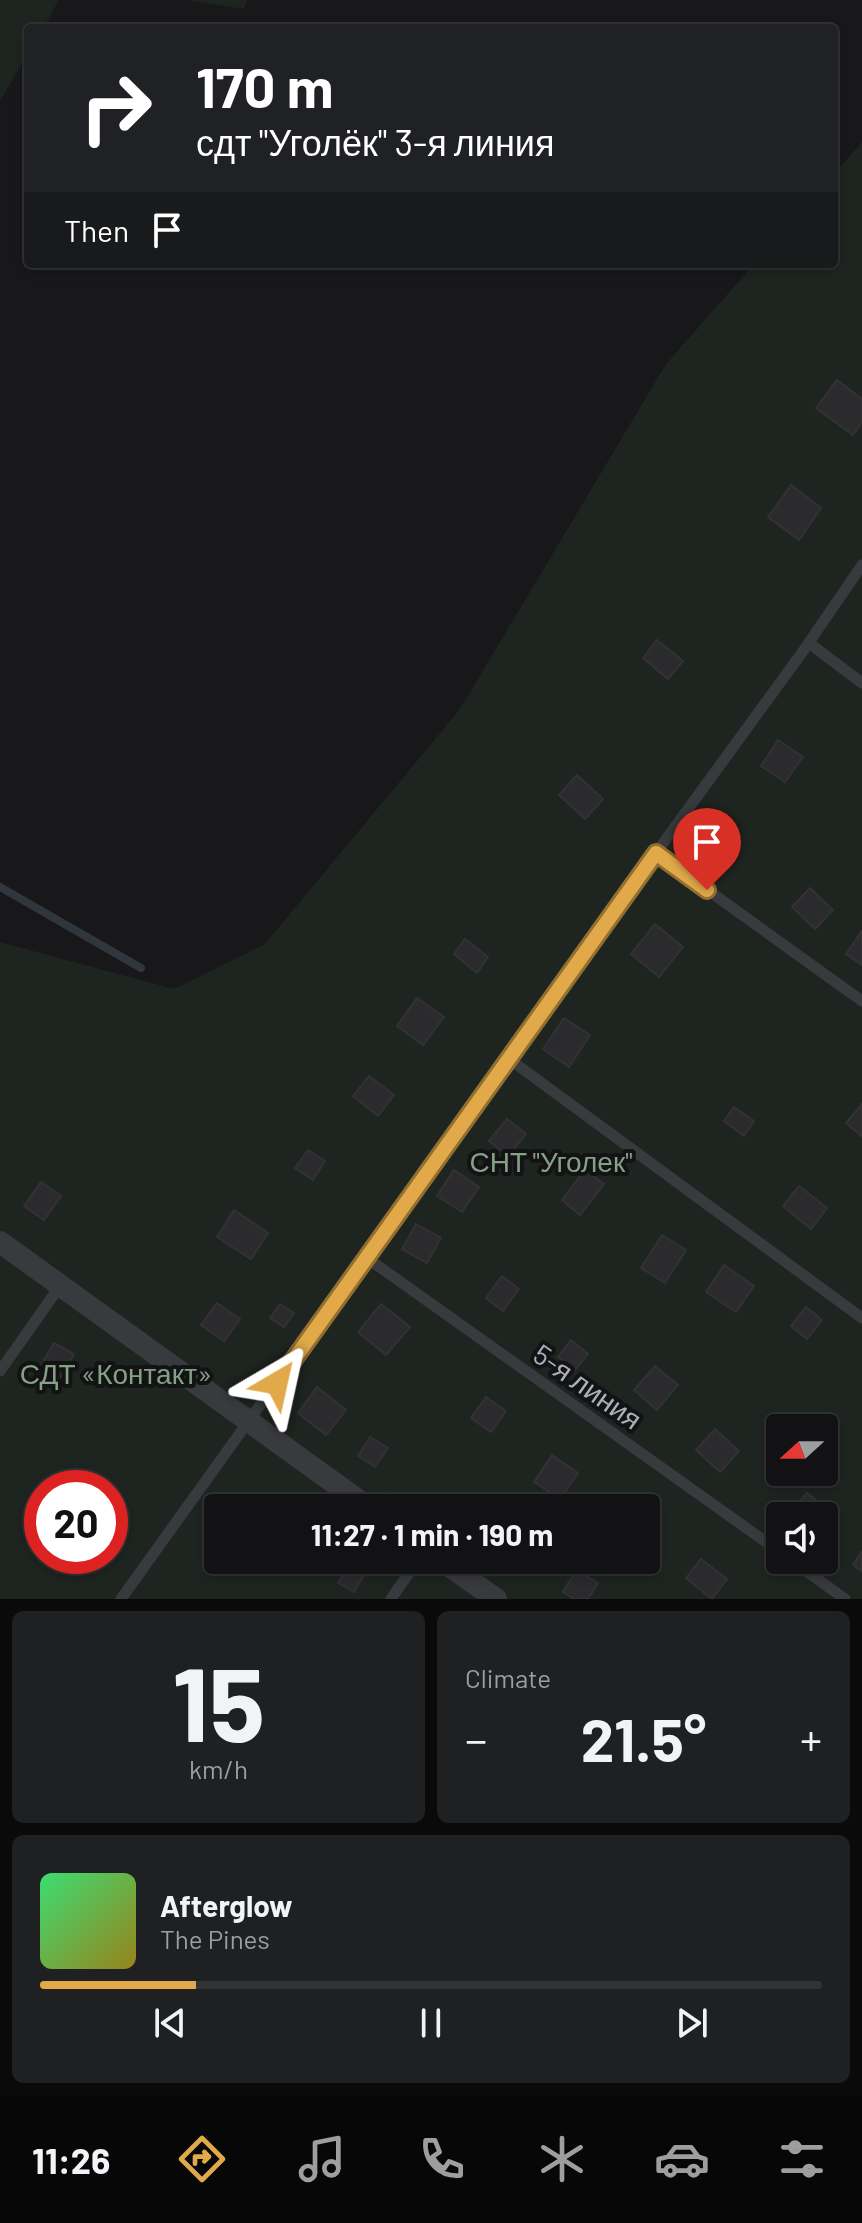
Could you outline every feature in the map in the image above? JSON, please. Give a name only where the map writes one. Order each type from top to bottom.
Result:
[{"type":"street","points":[[0,1242],[350,1494]]},
{"type":"street","points":[[461,1574],[496,1599]]},
{"type":"lane","points":[[121,1599],[862,565]]},
{"type":"lane","points":[[809,643],[862,683]]},
{"type":"lane","points":[[656,853],[862,1001]]},
{"type":"lane","points":[[509,1059],[862,1318]]},
{"type":"lane","name":"5-я линия","points":[[367,1258],[766,1542]]},
{"type":"lane","points":[[0,1371],[60,1286]]},
{"type":"lane","points":[[391,1599],[408,1574]]},
{"type":"lane","points":[[810,1574],[845,1599]]},
{"type":"green space","points":[[0,0],[59,0],[45,24],[24,24],[24,60],[0,101]]},
{"type":"green space","points":[[186,0],[247,0],[244,9]]},
{"type":"green space","name":"СНТ \"Уголек\"","points":[[862,142],[862,1599],[0,1599],[0,942],[174,989],[265,944],[460,709],[666,364],[750,268],[838,268],[838,169]]},
{"type":"building","points":[[837,380],[862,399],[862,422],[853,435],[816,408]]},
{"type":"building","points":[[791,485],[821,508],[799,540],[768,517]]},
{"type":"building","points":[[657,640],[683,661],[668,679],[643,658]]},
{"type":"building","points":[[778,740],[803,757],[785,782],[761,766]]},
{"type":"building","points":[[577,775],[603,799],[585,819],[559,795]]},
{"type":"building","points":[[810,888],[833,910],[815,929],[792,907]]},
{"type":"building","points":[[655,924],[683,947],[659,977],[631,954]]},
{"type":"building","points":[[862,931],[862,965],[846,954]]},
{"type":"building","points":[[465,939],[488,957],[477,973],[454,954]]},
{"type":"building","points":[[417,998],[444,1017],[423,1045],[397,1026]]},
{"type":"building","points":[[564,1018],[590,1035],[569,1067],[543,1049]]},
{"type":"building","points":[[369,1076],[394,1095],[378,1116],[353,1096]]},
{"type":"building","points":[[862,1104],[862,1135],[861,1136],[846,1123]]},
{"type":"building","points":[[734,1107],[754,1121],[744,1136],[724,1121]]},
{"type":"building","points":[[507,1119],[526,1134],[508,1156],[489,1141]]},
{"type":"building","points":[[308,1150],[325,1161],[313,1180],[295,1168]]},
{"type":"building","points":[[454,1170],[479,1187],[462,1212],[437,1196]]},
{"type":"building","points":[[585,1170],[604,1184],[580,1215],[562,1200]]},
{"type":"building","points":[[41,1182],[61,1196],[44,1220],[24,1206]]},
{"type":"building","points":[[799,1186],[827,1208],[811,1229],[783,1206]]},
{"type":"building","points":[[234,1210],[268,1233],[251,1259],[217,1237]]},
{"type":"building","points":[[416,1224],[441,1238],[427,1263],[402,1249]]},
{"type":"building","points":[[662,1235],[686,1250],[665,1283],[641,1268]]},
{"type":"building","points":[[724,1265],[754,1286],[736,1312],[706,1292]]},
{"type":"building","points":[[502,1276],[519,1289],[503,1311],[486,1298]]},
{"type":"building","points":[[217,1303],[240,1319],[224,1341],[201,1325]]},
{"type":"building","points":[[280,1304],[294,1313],[284,1327],[270,1318]]},
{"type":"building","points":[[381,1304],[410,1327],[386,1355],[358,1332]]},
{"type":"building","points":[[806,1307],[822,1320],[807,1339],[791,1326]]},
{"type":"building","points":[[571,1340],[588,1354],[575,1370],[558,1357]]},
{"type":"building","points":[[54,1343],[74,1354],[57,1382],[38,1370]]},
{"type":"building","points":[[655,1366],[678,1385],[657,1410],[634,1390]]},
{"type":"building","points":[[317,1387],[346,1410],[326,1435],[298,1413]]},
{"type":"building","points":[[486,1397],[506,1411],[491,1432],[471,1418]]},
{"type":"building","points":[[715,1429],[739,1451],[720,1472],[696,1450]]},
{"type":"building","points":[[370,1437],[388,1448],[375,1467],[358,1456]]},
{"type":"building","points":[[552,1455],[578,1473],[563,1494],[552,1494],[534,1482]]},
{"type":"building","points":[[807,1493],[818,1502],[799,1502]]},
{"type":"building","points":[[862,1552],[862,1571],[853,1565]]},
{"type":"building","points":[[701,1559],[727,1579],[712,1599],[686,1578]]},
{"type":"building","points":[[343,1574],[364,1574],[354,1592],[338,1583]]},
{"type":"building","points":[[574,1574],[583,1574],[598,1583],[588,1599],[574,1599],[563,1592]]},
{"type":"waterway","points":[[0,887],[141,968]]},
{"type":"route","points":[[277,1383],[656,853],[707,890]]},
{"type":"park label","name":"СДТ «Контакт»","points":[[116,1373]]}]
